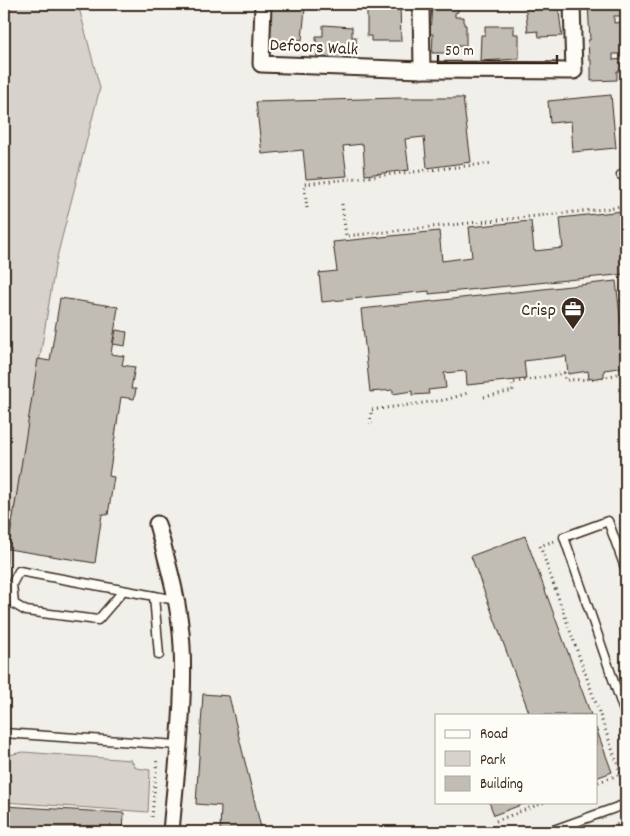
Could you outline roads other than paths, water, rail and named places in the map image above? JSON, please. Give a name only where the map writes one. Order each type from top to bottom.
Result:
[{"type":"street","name":"Defoors Walk","points":[[263,4],[261,64],[422,70],[574,71],[572,4]]},
{"type":"street","points":[[421,4],[422,70]]},
{"type":"street","points":[[157,524],[176,600],[182,646],[182,683],[171,832]]},
{"type":"lane","points":[[626,570],[608,522],[564,537],[626,717]]},
{"type":"lane","points":[[123,591],[98,620],[26,611],[14,604],[12,584],[19,571],[176,600]]},
{"type":"lane","points":[[154,596],[159,655]]},
{"type":"lane","points":[[4,733],[177,745]]},
{"type":"lane","points":[[548,832],[626,804]]},
{"type":"place","name":"Crisp","points":[[573,330]]}]
